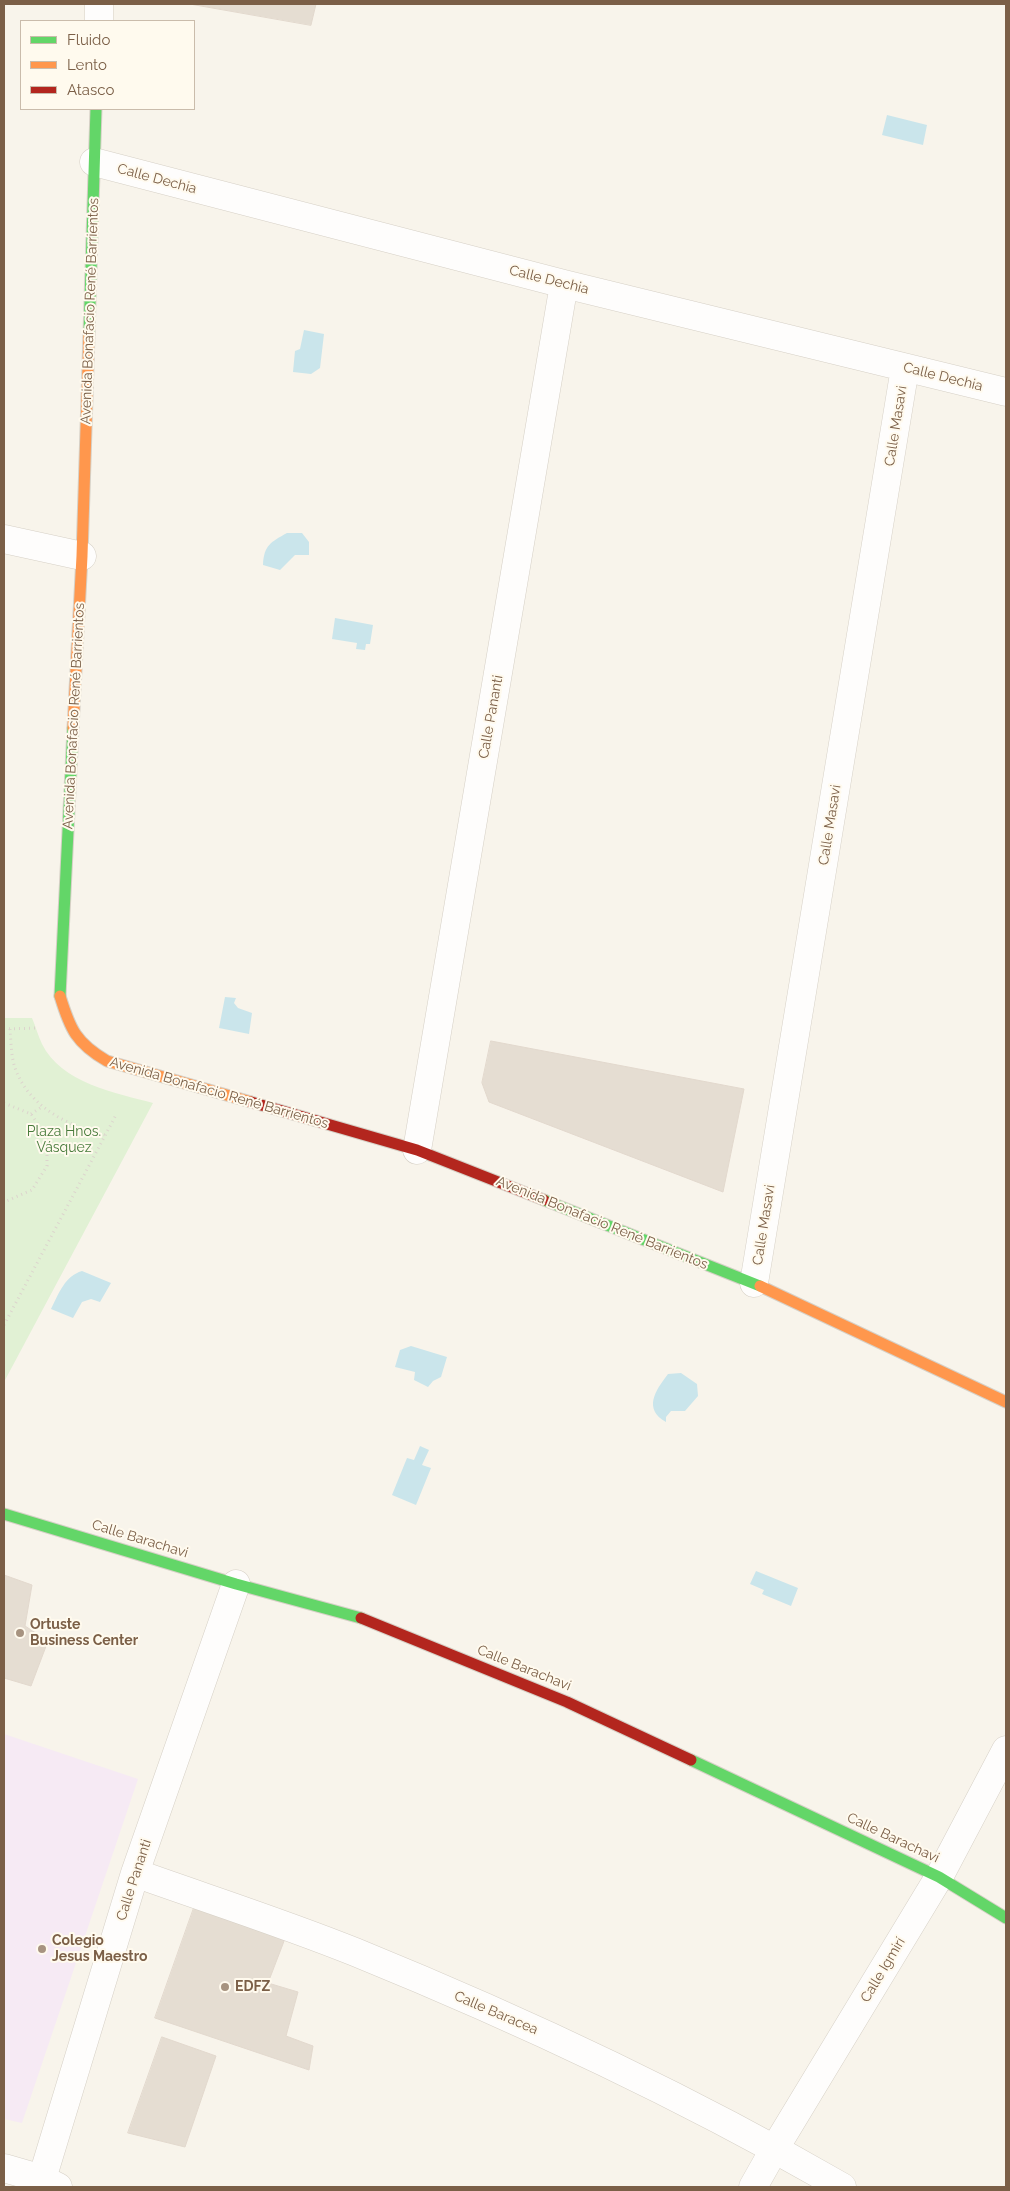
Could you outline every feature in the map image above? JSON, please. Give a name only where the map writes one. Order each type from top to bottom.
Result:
[{"type":"street","points":[[98,20],[99,4]]},
{"type":"street","name":"Avenida Bonafacio René Barrientos","points":[[96,110],[82,556],[60,996],[70,1026],[87,1049],[107,1061],[417,1150],[754,1283],[1006,1402]]},
{"type":"street","name":"Calle Dechia","points":[[94,162],[564,284],[1006,392]]},
{"type":"street","name":"Calle Pananti","points":[[417,1150],[564,284]]},
{"type":"street","name":"Calle Masavi","points":[[754,1283],[905,368]]},
{"type":"street","points":[[4,539],[82,556]]},
{"type":"street","name":"Calle Barachavi","points":[[4,1514],[236,1584],[361,1618],[567,1702],[939,1877],[1006,1918]]},
{"type":"street","name":"Calle Pananti","points":[[51,2183],[135,1873],[236,1584]]},
{"type":"street","name":"Calle Igmirí","points":[[753,2187],[939,1877],[1006,1750]]},
{"type":"street","name":"Calle Baracea","points":[[135,1873],[372,1959],[567,2044],[775,2148],[842,2187]]},
{"type":"street","points":[[4,2168],[51,2183]]},
{"type":"path","points":[[10,1029],[15,1068],[30,1093],[53,1115],[84,1130],[105,1135]]},
{"type":"path","points":[[4,1103],[31,1114],[46,1138],[47,1166],[32,1190],[4,1202]]},
{"type":"path","points":[[31,1114],[44,1106]]},
{"type":"path","points":[[4,1325],[116,1115]]},
{"type":"shaded area","name":"Colegio Jesus Maestro","points":[[4,1734],[138,1779],[22,2123],[4,2119]]},
{"type":"green space","name":"Plaza Hnos. Vásquez","points":[[4,1018],[32,1018],[42,1044],[51,1057],[62,1068],[76,1077],[107,1090],[153,1103],[4,1382]]},
{"type":"water","points":[[887,115],[927,125],[923,145],[882,135]]},
{"type":"water","points":[[304,330],[324,334],[320,368],[311,374],[293,372],[295,351],[300,349]]},
{"type":"water","points":[[287,533],[302,533],[309,542],[309,555],[295,555],[280,570],[263,565],[265,553],[269,545]]},
{"type":"water","points":[[335,618],[373,625],[370,644],[366,644],[365,650],[356,649],[357,643],[332,639]]},
{"type":"water","points":[[225,997],[236,998],[234,1003],[238,1008],[252,1013],[249,1034],[219,1028]]},
{"type":"water","points":[[82,1271],[111,1283],[100,1302],[91,1299],[82,1302],[73,1318],[51,1309],[67,1281],[76,1273]]},
{"type":"water","points":[[411,1346],[447,1357],[441,1377],[433,1381],[428,1387],[414,1380],[415,1372],[395,1367],[400,1350]]},
{"type":"water","points":[[681,1373],[697,1384],[698,1396],[685,1411],[671,1411],[666,1417],[666,1422],[659,1417],[653,1406],[656,1393],[668,1374]]},
{"type":"water","points":[[420,1446],[429,1450],[422,1465],[431,1468],[416,1505],[392,1495],[407,1458],[414,1460]]},
{"type":"water","points":[[756,1571],[798,1588],[791,1606],[762,1594],[764,1590],[750,1584]]},
{"type":"building","points":[[190,4],[316,4],[311,25]]},
{"type":"building","points":[[491,1041],[744,1089],[723,1192],[489,1102],[482,1083]]},
{"type":"building","name":"Ortuste Business Center","points":[[4,1575],[32,1585],[25,1626],[48,1641],[31,1686],[4,1678]]},
{"type":"building","name":"EDFZ","points":[[195,1905],[286,1936],[268,1983],[298,1992],[286,2036],[313,2046],[309,2070],[155,2018]]},
{"type":"building","points":[[162,2037],[216,2056],[185,2147],[128,2133]]},
{"type":"traffic: fast","points":[[89,334],[96,110]]},
{"type":"traffic: fast","points":[[60,996],[73,728]]},
{"type":"traffic: fast","points":[[544,1200],[760,1286]]},
{"type":"traffic: fast","points":[[4,1514],[236,1584],[361,1618]]},
{"type":"traffic: fast","points":[[691,1760],[939,1877],[1006,1918]]},
{"type":"traffic: slow","points":[[73,728],[82,556],[89,334]]},
{"type":"traffic: slow","points":[[60,996],[67,1018],[81,1041],[107,1061],[251,1102]]},
{"type":"traffic: slow","points":[[760,1286],[1006,1402]]},
{"type":"traffic: jam","points":[[251,1102],[417,1150],[544,1200]]},
{"type":"traffic: jam","points":[[361,1618],[567,1702],[691,1760]]},
{"type":"place","name":"Ortuste Business Center","points":[[20,1633]]},
{"type":"place","name":"Colegio Jesus Maestro","points":[[42,1949]]},
{"type":"place","name":"EDFZ","points":[[225,1987]]}]
